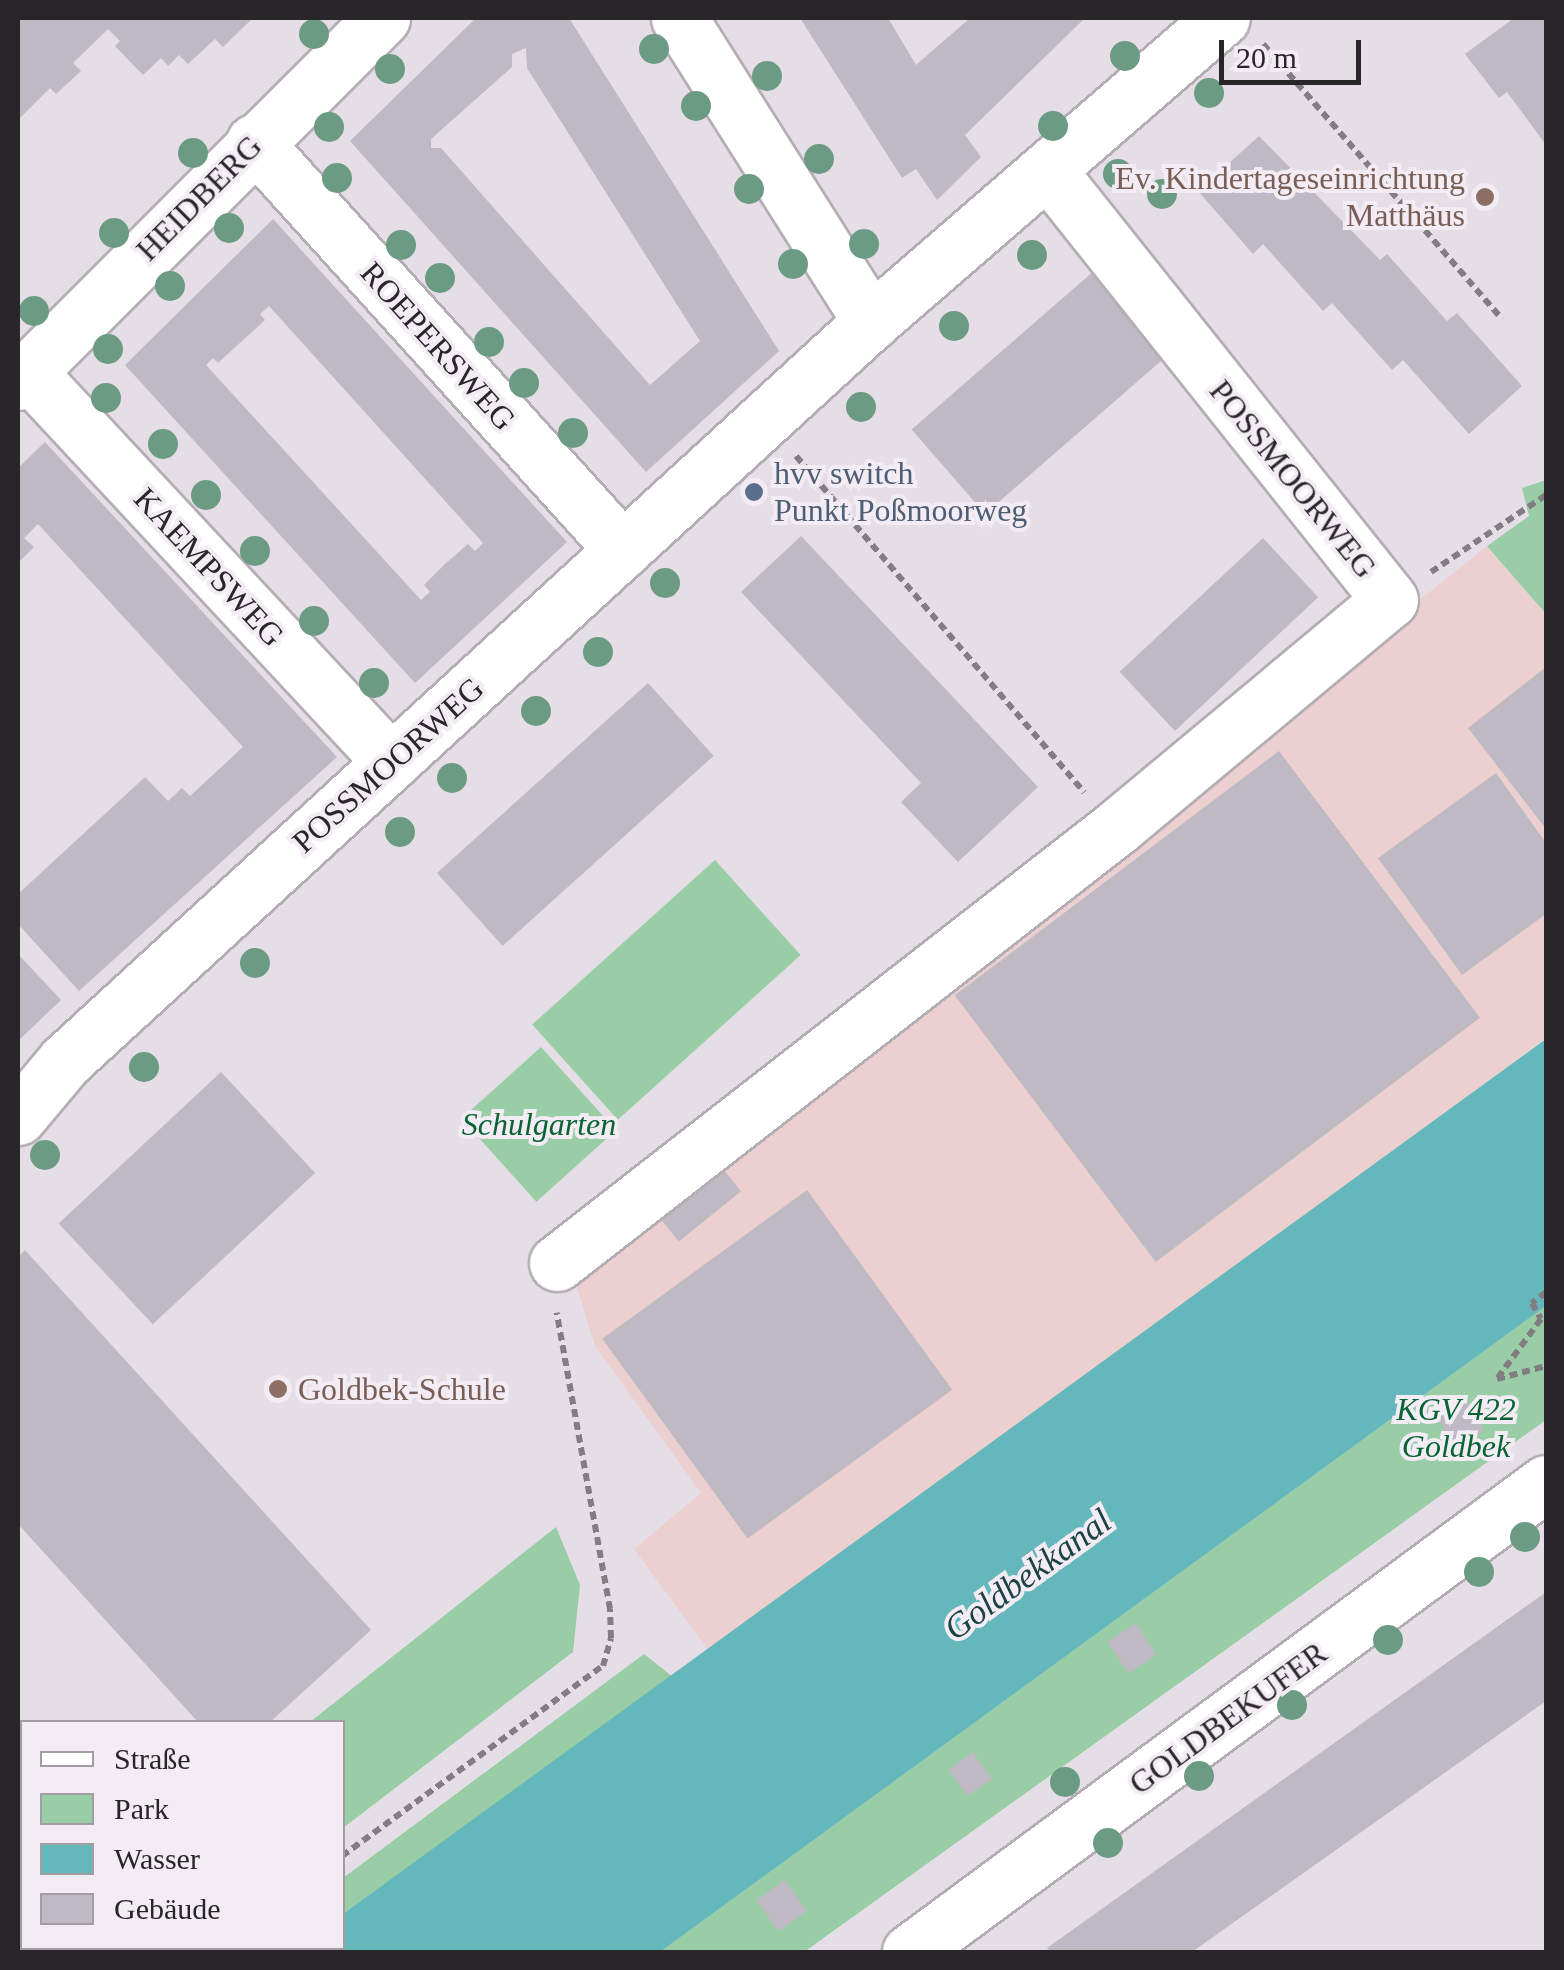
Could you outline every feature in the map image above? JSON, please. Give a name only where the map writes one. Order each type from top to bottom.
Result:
[{"type":"street","name":"HEIDBERG","points":[[23,377],[382,18]]},
{"type":"street","points":[[678,18],[871,322]]},
{"type":"street","name":"POSSMOORWEG","points":[[18,1117],[65,1061],[871,322],[1049,172],[1238,25]]},
{"type":"street","name":"ROEPERSWEG","points":[[254,142],[623,550]]},
{"type":"street","name":"POSSMOORWEG","points":[[557,1263],[1116,828],[1390,600],[1049,172]]},
{"type":"street","name":"KAEMPSWEG","points":[[23,377],[391,762]]},
{"type":"street","name":"GOLDBEKUFER","points":[[910,1952],[968,1936],[1546,1483]]},
{"type":"path","points":[[1238,25],[1502,319]]},
{"type":"path","points":[[766,420],[1116,828]]},
{"type":"path","points":[[1390,600],[1546,494]]},
{"type":"path","points":[[1538,498],[1546,505]]},
{"type":"path","points":[[345,1854],[603,1666],[612,1638],[610,1609],[551,1283],[557,1263]]},
{"type":"path","points":[[1546,1292],[1532,1303],[1541,1319],[1498,1379],[1546,1366]]},
{"type":"shaded area","points":[[1487,546],[1546,614],[1546,1038],[710,1652],[634,1549],[701,1493],[595,1346],[574,1277]]},
{"type":"green space","points":[[1546,480],[1546,614],[1487,546],[1529,516],[1522,488]]},
{"type":"green space","points":[[715,860],[801,955],[618,1120],[532,1025]]},
{"type":"green space","name":"Schulgarten","points":[[541,1047],[616,1130],[536,1202],[461,1119]]},
{"type":"green space","name":"KGV 422 Goldbek","points":[[1546,1306],[1546,1420],[804,1952],[660,1952]]},
{"type":"green space","points":[[556,1527],[580,1585],[573,1652],[345,1826],[345,1720],[313,1720]]},
{"type":"green space","points":[[644,1654],[673,1677],[345,1913],[345,1877]]},
{"type":"water","name":"Goldbekkanal","points":[[1546,1039],[1546,1306],[660,1952],[289,1952],[345,1950],[345,1913]]},
{"type":"building","points":[[18,18],[253,18],[223,47],[215,39],[188,64],[179,55],[168,66],[161,58],[143,75],[115,46],[120,41],[108,29],[73,63],[81,71],[56,94],[50,88],[18,120]]},
{"type":"building","points":[[476,18],[569,18],[779,351],[646,472],[350,141]],"holes":[[[526,48],[527,68],[700,341],[650,385],[441,148],[431,148],[431,139],[512,67],[512,54]]]},
{"type":"building","points":[[800,18],[888,18],[916,65],[970,18],[1085,18],[965,135],[981,157],[937,200],[916,169],[902,178]]},
{"type":"building","points":[[1514,18],[1546,18],[1546,145],[1507,92],[1499,98],[1465,54]]},
{"type":"building","points":[[1259,136],[1380,260],[1387,254],[1447,321],[1457,313],[1522,386],[1469,434],[1403,360],[1392,370],[1332,303],[1323,311],[1263,244],[1253,254],[1198,191]]},
{"type":"building","points":[[273,219],[567,542],[415,683],[125,365]],"holes":[[[269,306],[483,543],[475,551],[468,544],[445,564],[424,585],[430,592],[421,600],[206,365],[213,358],[218,363],[265,320],[260,314]]]},
{"type":"building","points":[[1095,270],[1168,355],[985,514],[912,429]]},
{"type":"building","points":[[45,442],[337,757],[79,991],[18,924],[18,894],[145,777],[168,801],[182,788],[190,796],[243,747],[38,524],[24,538],[34,547],[18,563],[18,468]]},
{"type":"building","points":[[801,536],[1038,787],[958,862],[901,802],[921,783],[741,592]]},
{"type":"building","points":[[1263,538],[1318,597],[1175,731],[1120,672]]},
{"type":"building","points":[[1546,667],[1546,829],[1468,728]]},
{"type":"building","points":[[648,683],[714,756],[503,946],[437,873]]},
{"type":"building","points":[[1279,751],[1480,1018],[1156,1262],[955,995]]},
{"type":"building","points":[[1496,773],[1546,843],[1546,914],[1462,975],[1378,858]]},
{"type":"building","points":[[18,954],[61,1000],[18,1041]]},
{"type":"building","points":[[221,1072],[315,1173],[153,1324],[59,1223]]},
{"type":"building","points":[[719,1164],[741,1191],[679,1242],[657,1214]]},
{"type":"building","points":[[807,1190],[952,1390],[748,1539],[602,1339]]},
{"type":"building","points":[[25,1250],[371,1630],[272,1720],[196,1720],[18,1524],[18,1257]]},
{"type":"building","points":[[1468,1402],[1484,1431],[1454,1447],[1438,1418]]},
{"type":"building","points":[[1546,1592],[1546,1701],[1192,1952],[1051,1952],[1047,1948]]},
{"type":"building","points":[[1136,1623],[1157,1655],[1128,1673],[1107,1642]]},
{"type":"building","points":[[973,1752],[992,1779],[967,1796],[948,1769]]},
{"type":"building","points":[[785,1880],[807,1911],[778,1931],[756,1900]]},
{"type":"place","name":"Ev. Kindertageseinrichtung Matthäus","points":[[1485,197]]},
{"type":"place","name":"hvv switch Punkt Poßmoorweg","points":[[754,492]]},
{"type":"place","name":"Goldbek-Schule","points":[[278,1389]]}]
